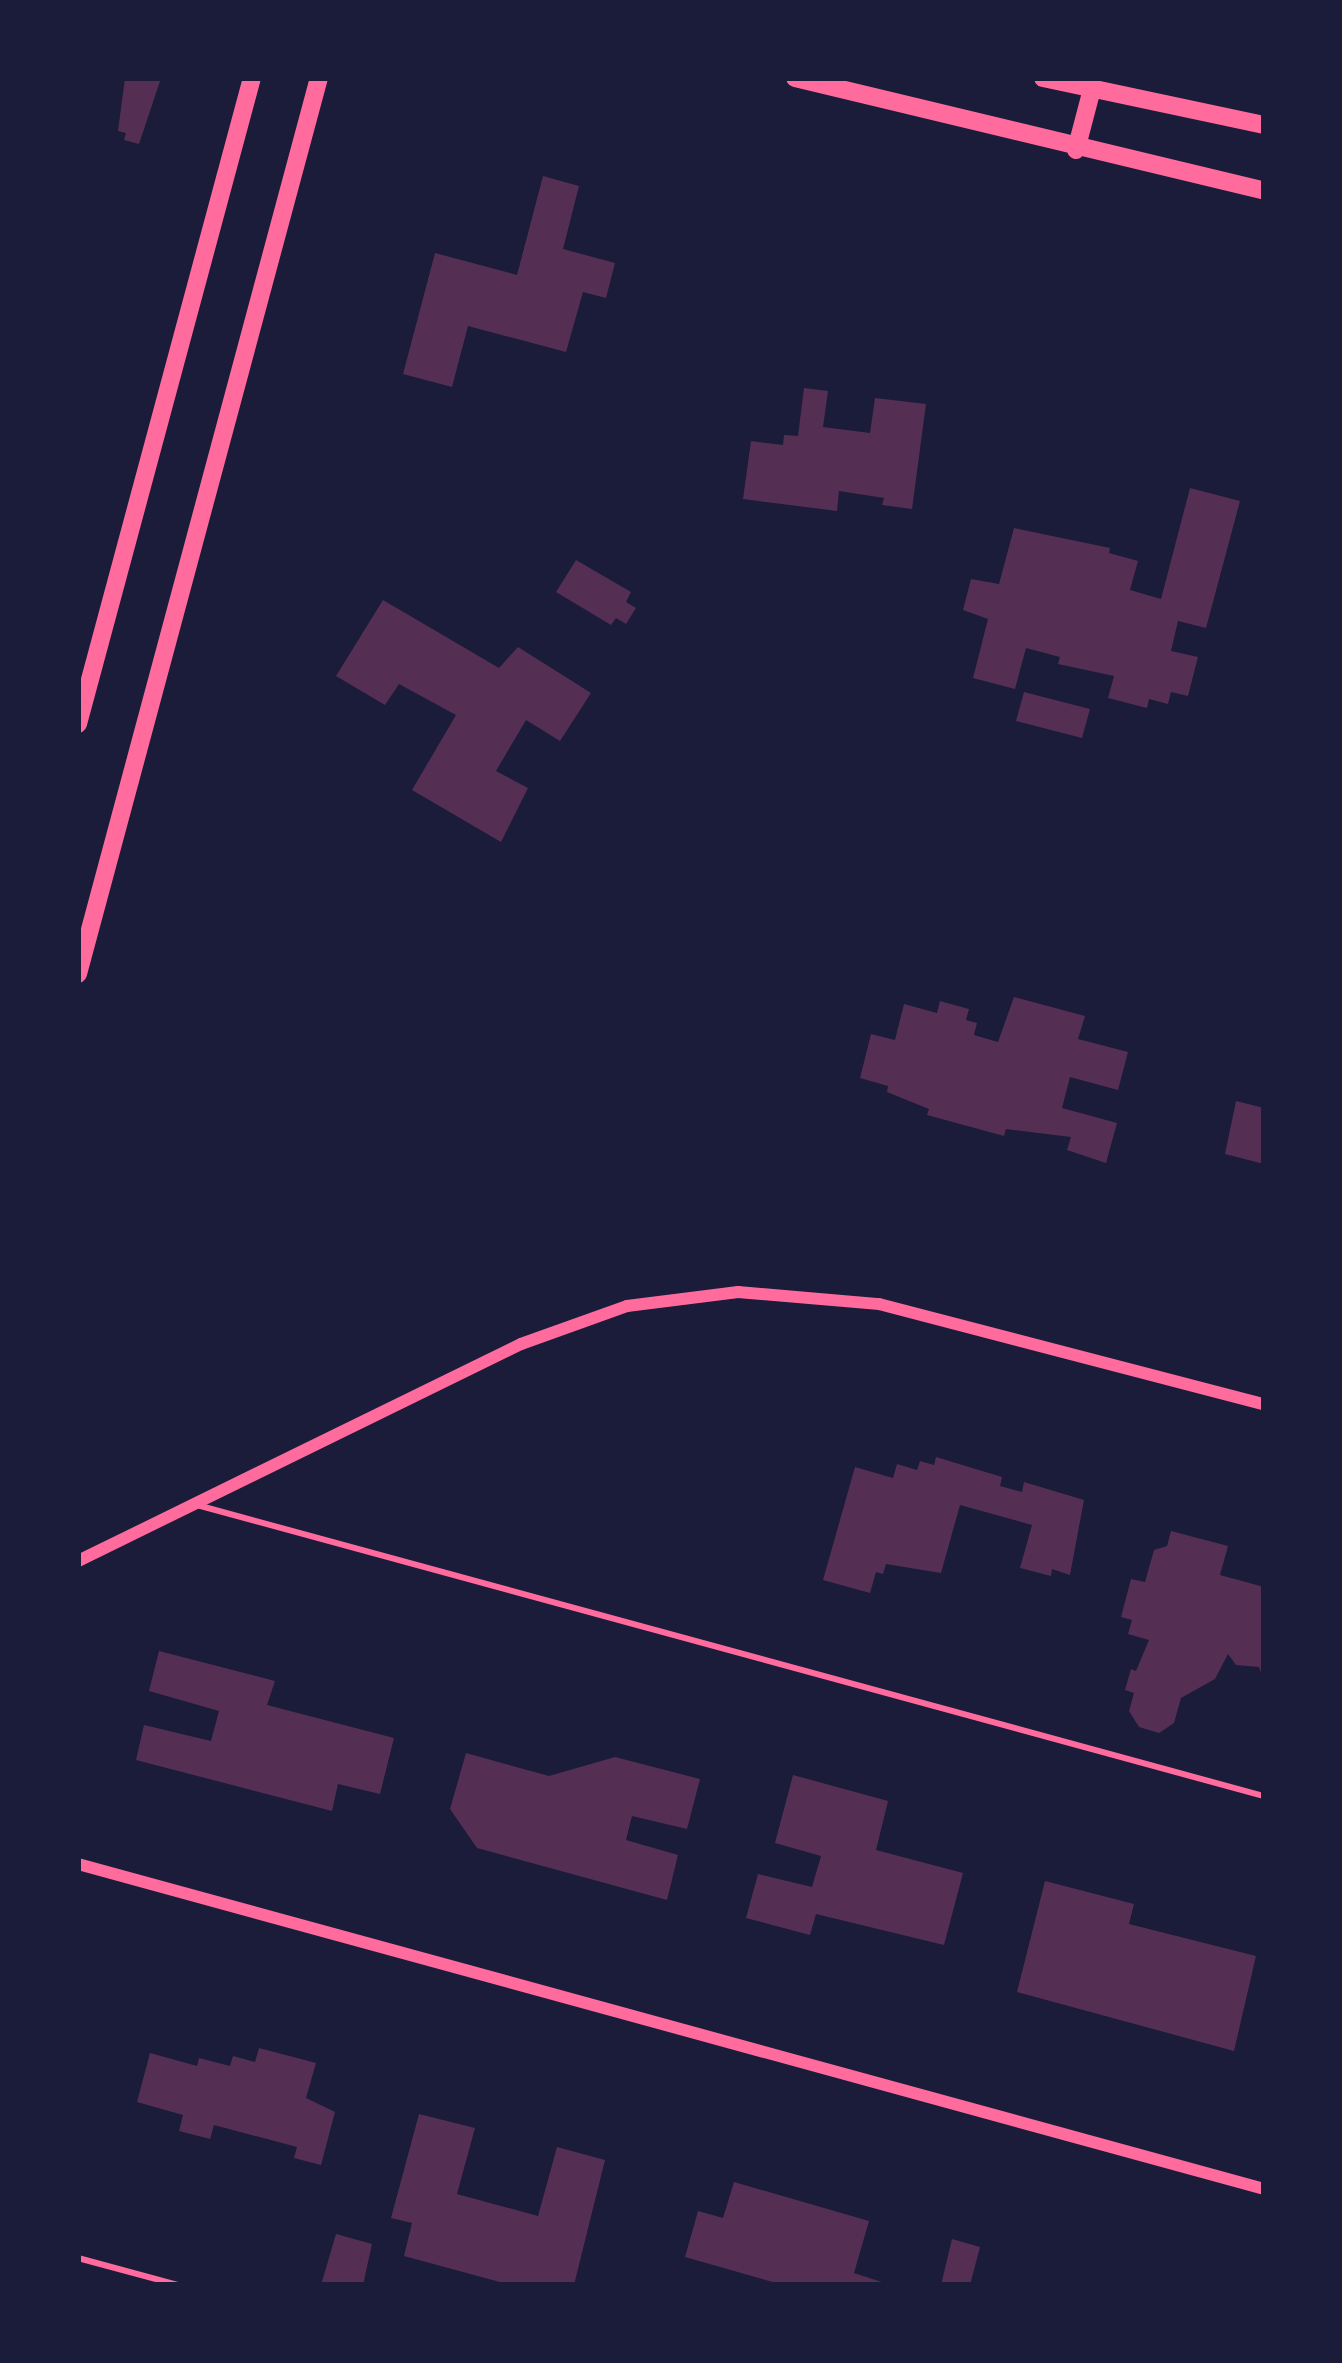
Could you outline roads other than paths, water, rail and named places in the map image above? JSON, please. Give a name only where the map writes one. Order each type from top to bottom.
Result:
[{"type":"main road","points":[[78,724],[252,78]]},
{"type":"main road","points":[[78,974],[85,924],[319,78]]},
{"type":"main road","points":[[795,78],[1076,150],[1264,191]]},
{"type":"main road","points":[[1043,78],[1264,125]]},
{"type":"main road","points":[[1076,150],[1092,89]]},
{"type":"street","points":[[78,1561],[520,1344],[627,1306],[738,1292],[879,1304],[1264,1404]]},
{"type":"street","points":[[78,1864],[1264,2189]]},
{"type":"lane","points":[[194,1504],[1264,1796]]},
{"type":"lane","points":[[78,2258],[178,2285]]}]
